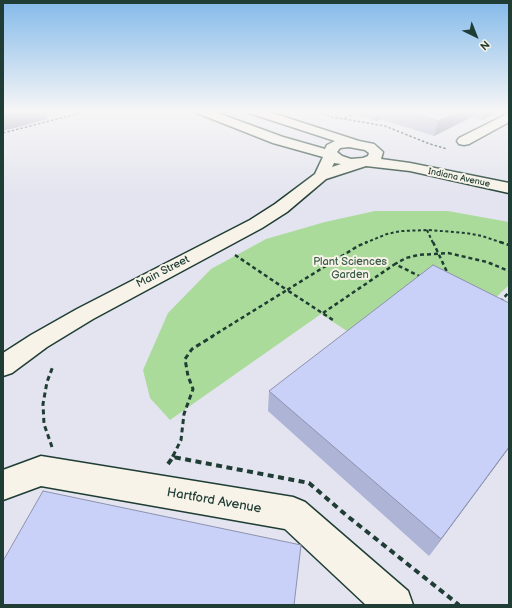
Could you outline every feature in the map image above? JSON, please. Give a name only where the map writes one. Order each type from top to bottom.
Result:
[{"type":"street","points":[[276,139],[331,155],[344,161],[366,158],[357,144],[342,139]]},
{"type":"street","points":[[331,155],[330,150],[336,145],[357,144]]},
{"type":"street","name":"Main Street","points":[[321,176],[331,155]]},
{"type":"street","name":"Main Street","points":[[3,366],[39,341],[85,314],[256,224],[281,208],[321,176],[366,158]]},
{"type":"street","name":"Indiana Avenue","points":[[366,158],[509,188]]},
{"type":"street","name":"Hartford Avenue","points":[[3,485],[41,471],[293,514],[394,605]]},
{"type":"path","points":[[419,139],[430,144],[451,149]]},
{"type":"path","points":[[173,457],[182,440],[184,414],[193,389],[188,376],[185,359],[192,349],[364,243],[400,231],[427,230],[476,235],[509,245]]},
{"type":"path","points":[[427,230],[448,275]]},
{"type":"path","points":[[229,252],[333,320]]},
{"type":"path","points":[[323,314],[406,258],[437,253],[464,256],[487,262],[509,271]]},
{"type":"path","points":[[395,264],[423,278]]},
{"type":"path","points":[[499,302],[509,292]]},
{"type":"path","points":[[53,366],[47,382],[43,404],[44,424],[53,448]]},
{"type":"shaded area","points":[[3,139],[509,139],[509,605],[3,605]]},
{"type":"green space","name":"Plant Sciences Garden","points":[[375,211],[448,211],[509,222],[509,285],[484,309],[350,333],[321,314],[170,420],[150,398],[143,370],[168,313],[211,269],[266,239],[325,222]]},
{"type":"building","points":[[433,265],[509,303],[509,447],[441,539],[269,391]]},
{"type":"building","points":[[43,491],[301,545],[294,605],[3,605],[3,561]]}]
